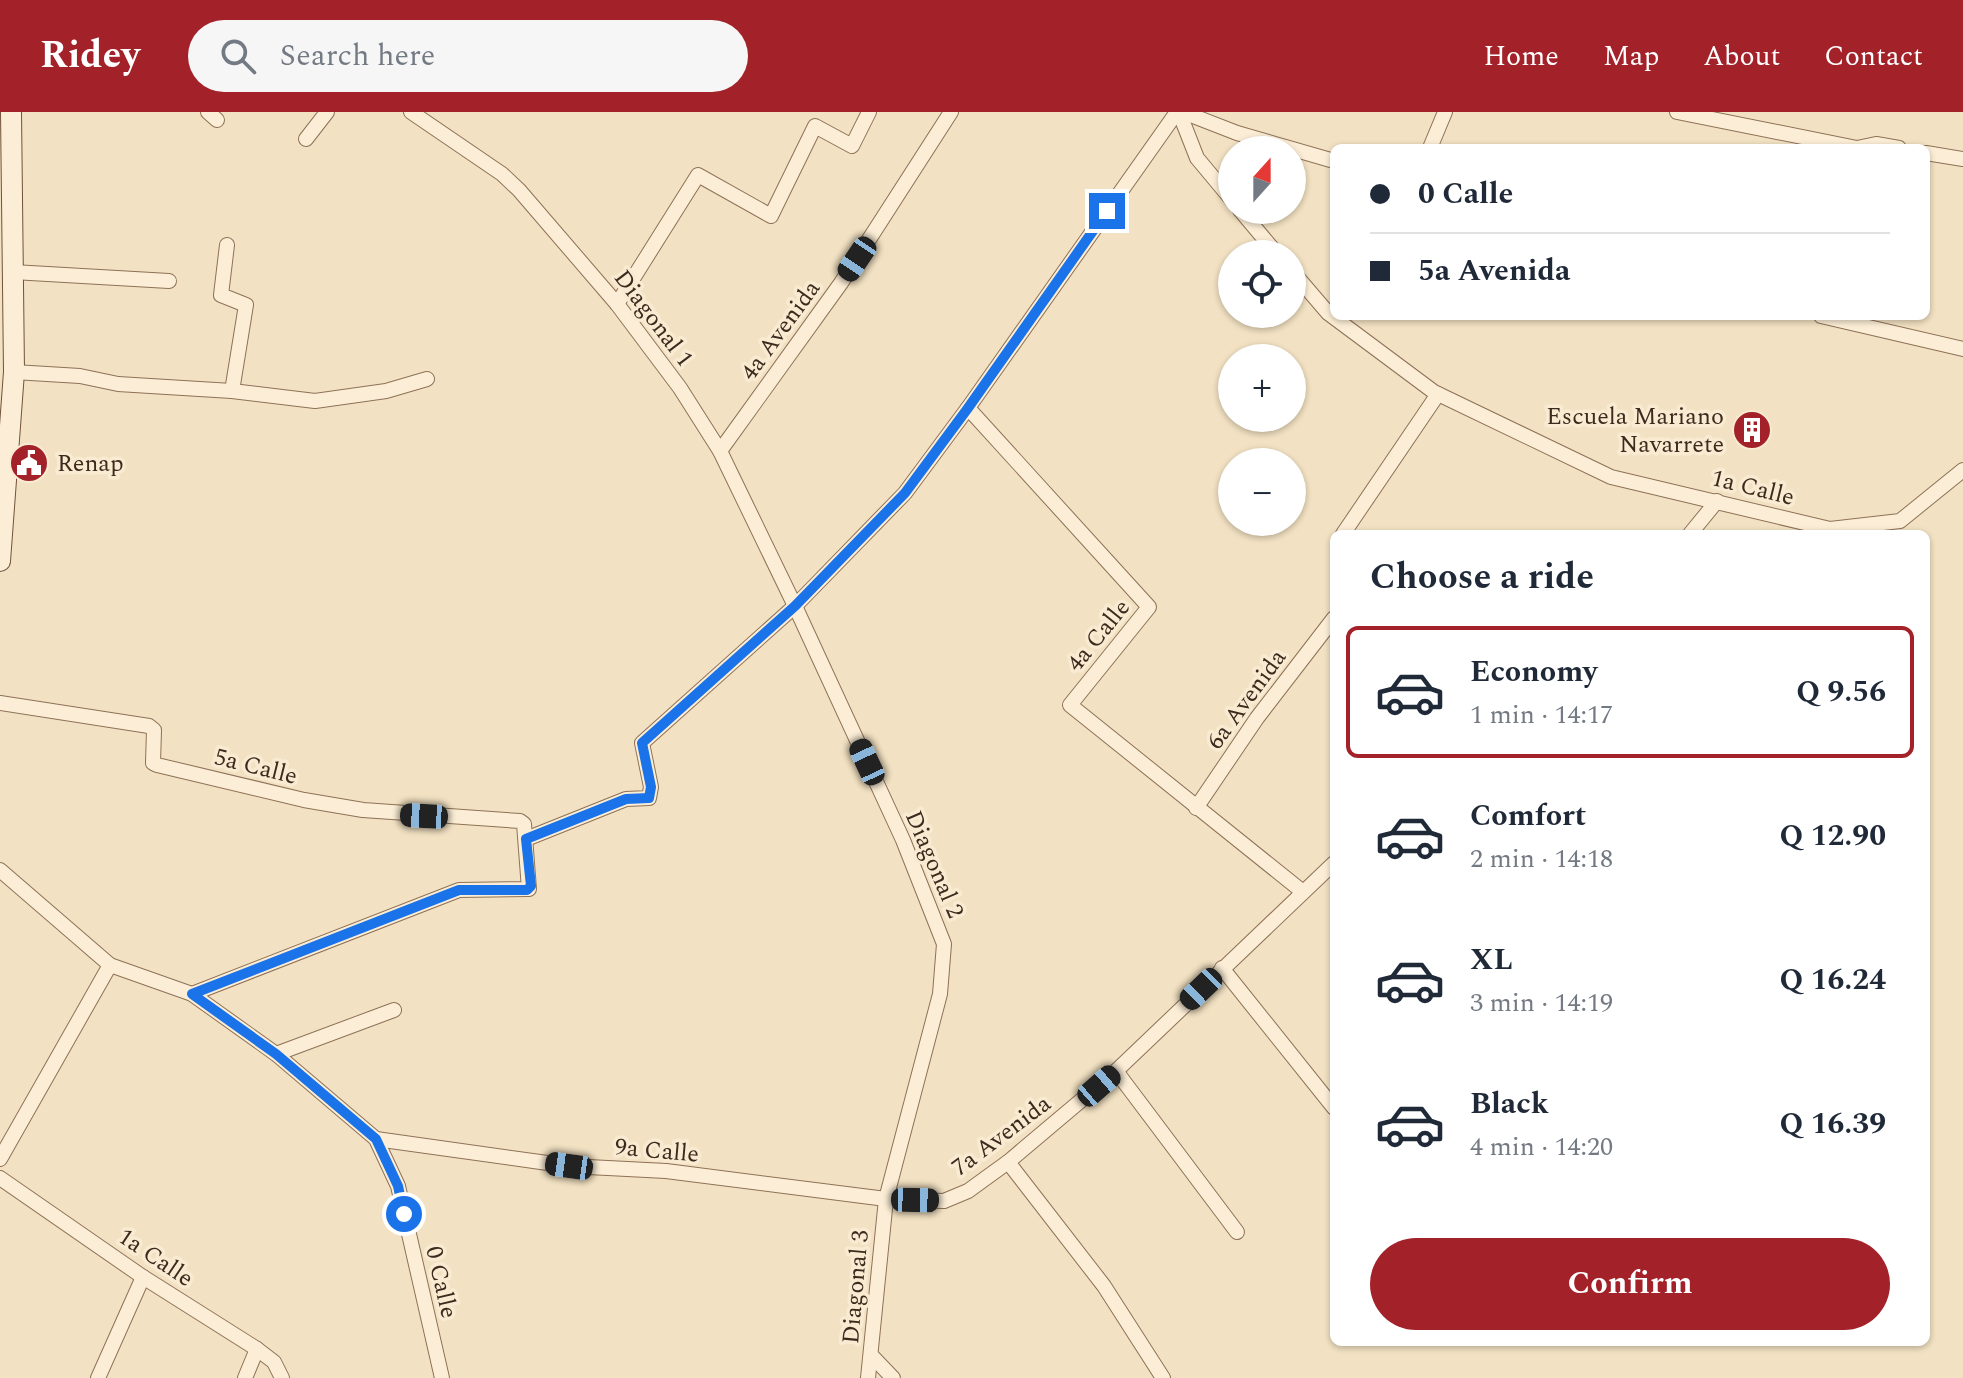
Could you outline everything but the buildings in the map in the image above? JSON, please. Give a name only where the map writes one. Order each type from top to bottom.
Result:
[{"type":"street","points":[[0,561],[14,372],[13,272],[6,190],[11,112]]},
{"type":"street","points":[[306,139],[327,112]]},
{"type":"street","name":"Diagonal 1","points":[[411,112],[502,174],[558,232],[617,304],[680,388],[720,451],[795,606]]},
{"type":"street","points":[[617,304],[698,175],[771,216],[815,126],[852,146],[869,112]]},
{"type":"street","name":"4a Avenida","points":[[720,451],[841,283],[951,112]]},
{"type":"street","points":[[1180,112],[1237,133],[1330,160]]},
{"type":"street","points":[[1180,112],[1197,158],[1218,183]]},
{"type":"street","points":[[192,994],[459,890],[527,890],[531,886],[526,839],[626,799],[649,798],[651,787],[642,743],[795,606],[905,493],[1180,112]]},
{"type":"street","points":[[1432,144],[1445,112]]},
{"type":"street","points":[[1677,112],[1837,144]]},
{"type":"street","points":[[1930,154],[1963,159]]},
{"type":"street","points":[[1252,224],[1265,240]]},
{"type":"street","points":[[227,245],[221,295],[246,305],[232,391]]},
{"type":"street","points":[[13,272],[169,281]]},
{"type":"street","name":"1a Calle","points":[[1306,287],[1330,314]]},
{"type":"street","name":"1a Calle","points":[[1338,320],[1438,394],[1611,477],[1830,529],[1900,521],[1963,470]]},
{"type":"street","points":[[1838,320],[1963,349]]},
{"type":"street","points":[[14,372],[315,401],[386,391],[427,379]]},
{"type":"street","points":[[1346,530],[1438,394]]},
{"type":"street","name":"4a Calle","points":[[968,408],[1149,607],[1070,705],[1303,892]]},
{"type":"street","points":[[1693,530],[1717,501]]},
{"type":"street","name":"Diagonal 2","points":[[795,606],[903,840],[944,944],[940,994],[886,1199]]},
{"type":"street","name":"6a Avenida","points":[[1196,808],[1257,718],[1330,623]]},
{"type":"street","name":"5a Calle","points":[[0,703],[149,726],[154,730],[152,757],[157,765],[304,800],[348,807],[399,814],[520,821],[524,824],[526,839]]},
{"type":"street","name":"7a Avenida","points":[[886,1199],[944,1201],[968,1191],[1008,1162],[1116,1071],[1330,867]]},
{"type":"street","name":"0 Calle","points":[[0,870],[110,965],[192,994],[276,1054],[376,1139],[398,1186],[442,1378]]},
{"type":"street","points":[[0,1159],[110,965]]},
{"type":"street","points":[[1222,968],[1330,1103]]},
{"type":"street","points":[[276,1054],[394,1010]]},
{"type":"street","points":[[1116,1071],[1237,1232]]},
{"type":"street","name":"9a Calle","points":[[376,1139],[569,1166],[666,1171],[886,1199]]},
{"type":"street","points":[[1008,1162],[1111,1296],[1163,1378]]},
{"type":"street","name":"1a Calle","points":[[0,1178],[143,1277],[257,1349],[274,1362],[282,1378]]},
{"type":"street","name":"Diagonal 3","points":[[868,1378],[886,1199]]},
{"type":"street","points":[[98,1378],[143,1277]]},
{"type":"street","points":[[245,1378],[257,1349]]},
{"type":"street","points":[[871,1355],[893,1378]]},
{"type":"place","name":"Escuela Mariano Navarrete","points":[[1752,430]]},
{"type":"place","name":"Renap","points":[[29,463]]},
{"type":"route","points":[[404,1214],[398,1186],[376,1139],[276,1054],[192,994],[459,890],[527,890],[531,886],[526,839],[626,799],[649,798],[651,787],[642,743],[795,606],[905,493],[1107,211]]}]
